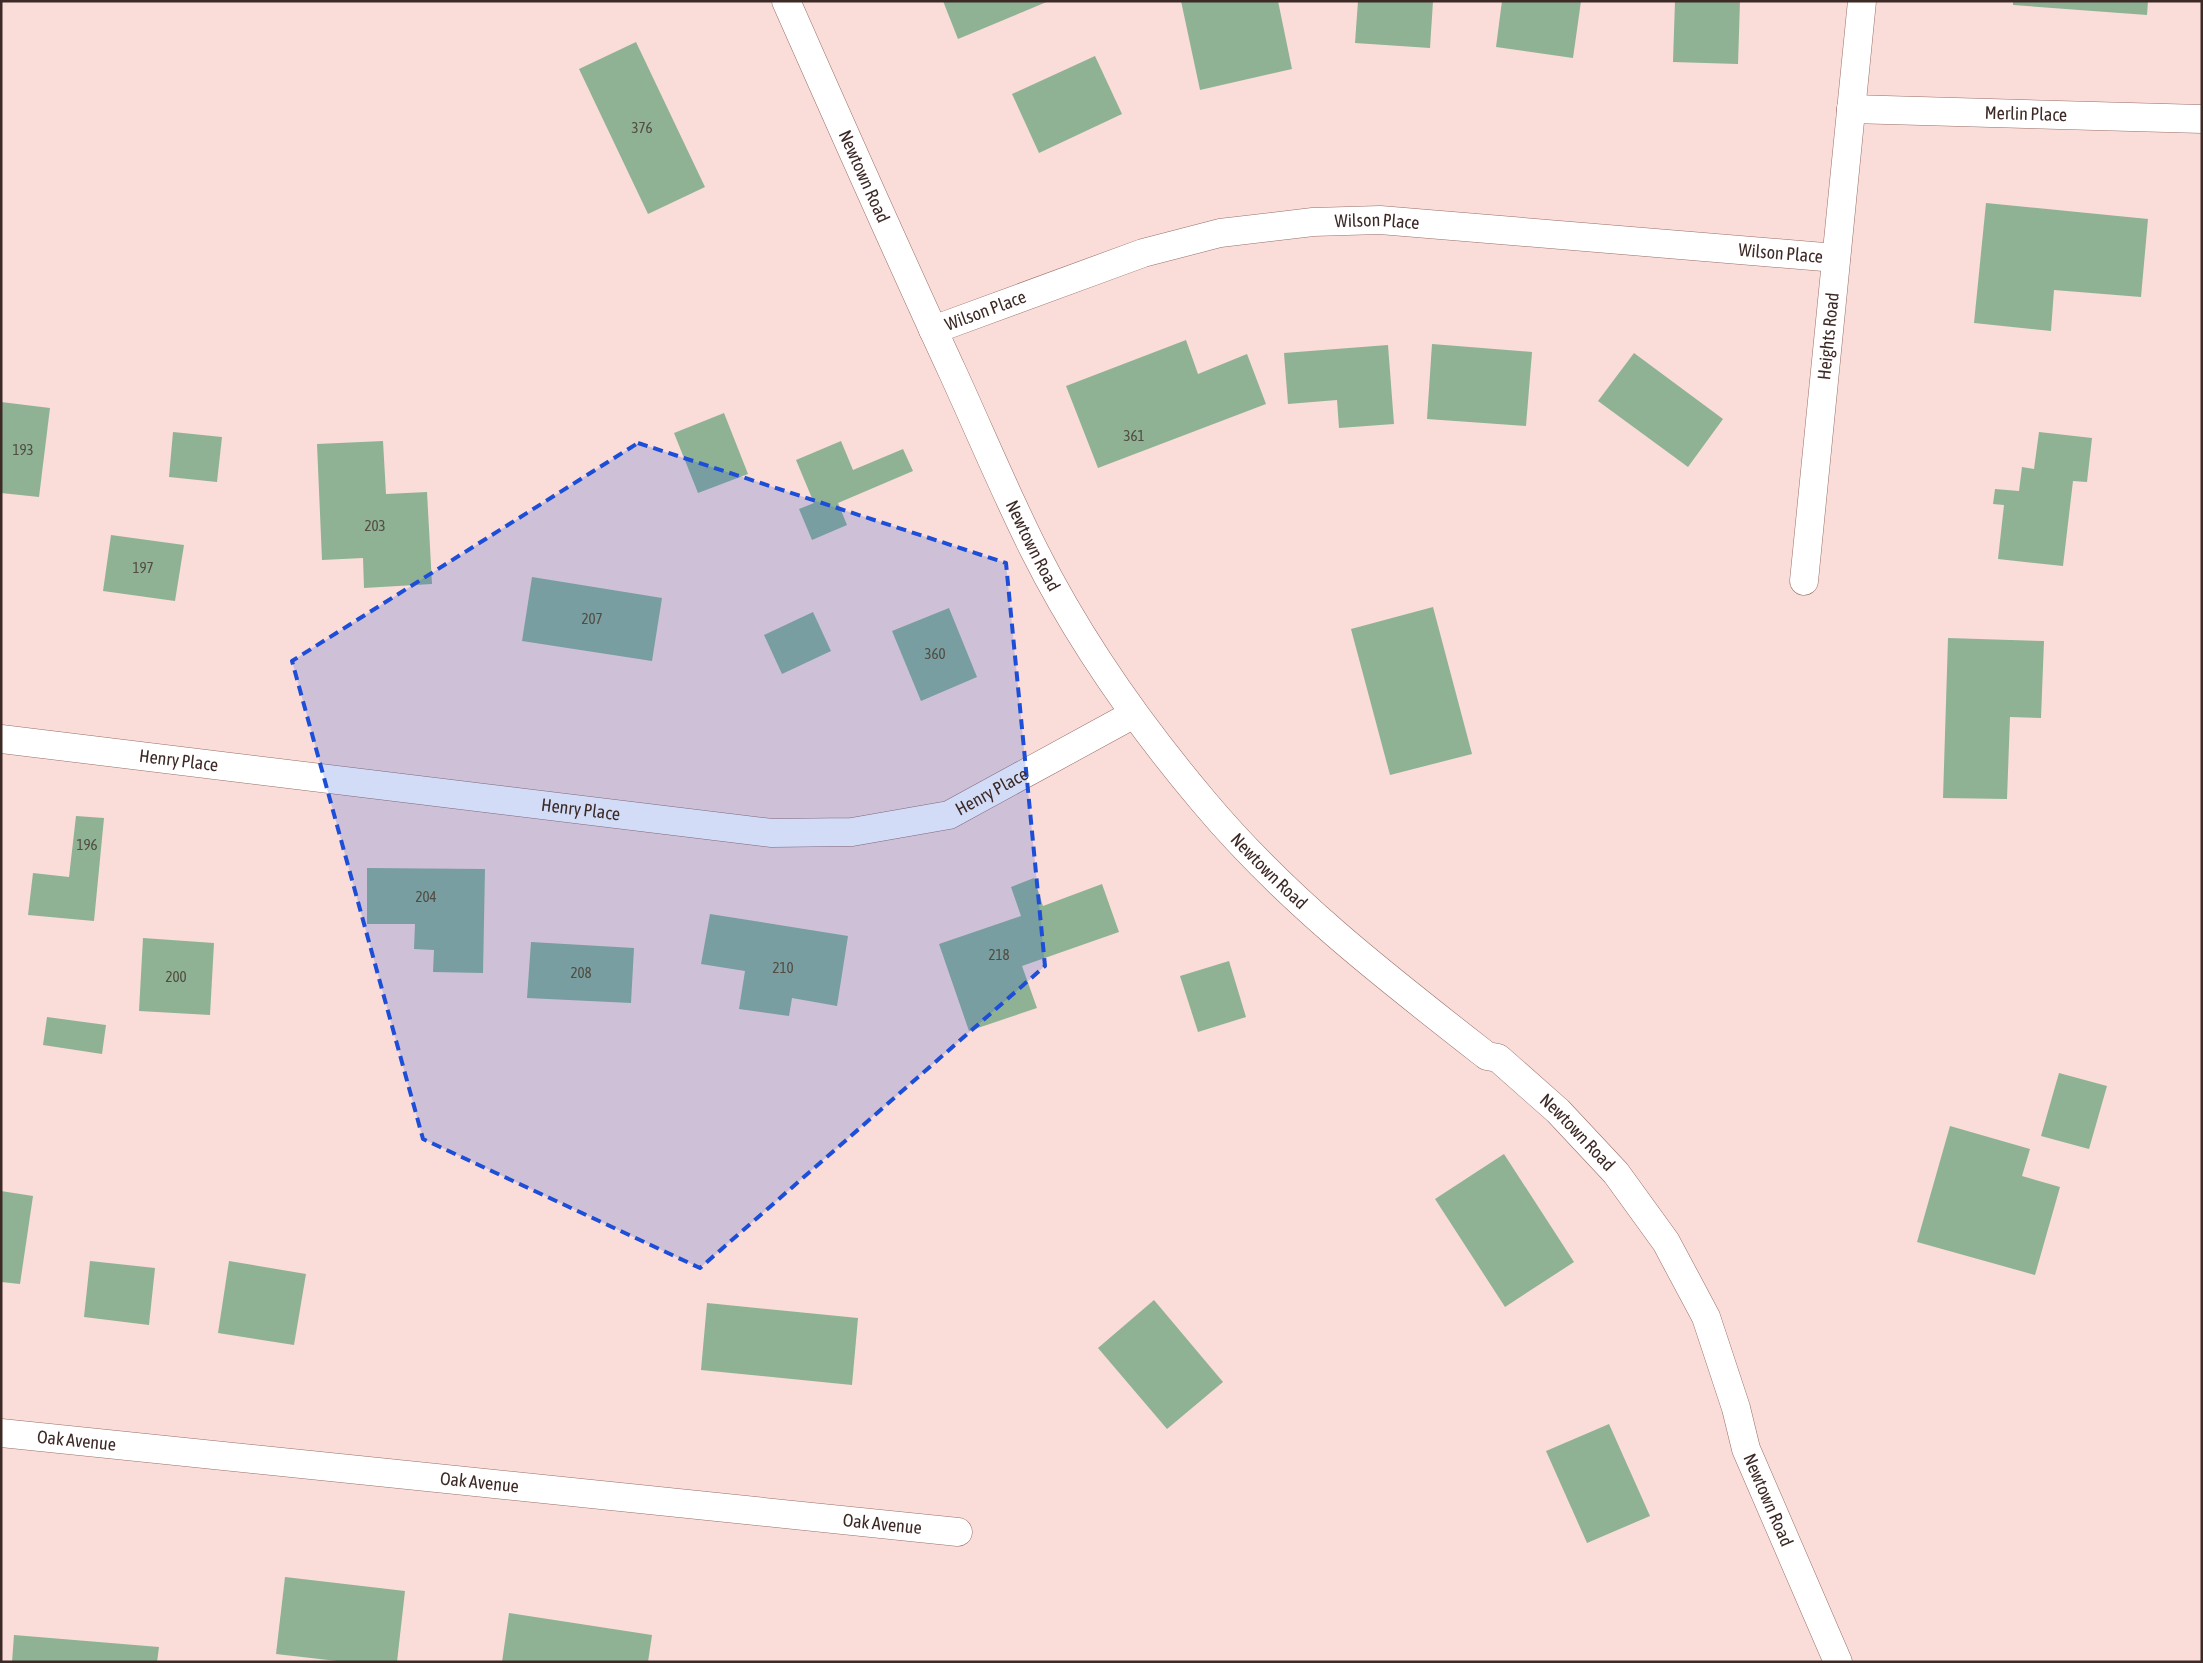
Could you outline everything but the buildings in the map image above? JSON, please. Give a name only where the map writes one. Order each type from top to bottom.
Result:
[{"type":"street","name":"Newtown Road","points":[[786,1],[933,330],[1035,552],[1092,651],[1134,714],[1204,803],[1282,886],[1367,962],[1488,1056],[1498,1058],[1558,1111],[1616,1173],[1666,1242],[1706,1317],[1736,1408],[1746,1449],[1838,1662]]},
{"type":"street","name":"Heights Road","points":[[1804,581],[1862,1]]},
{"type":"street","name":"Merlin Place","points":[[1851,108],[2202,119]]},
{"type":"street","name":"Wilson Place","points":[[933,330],[1143,253],[1220,233],[1313,222],[1380,220],[1836,258]]},
{"type":"street","name":"Henry Place","points":[[1,739],[772,833],[852,832],[949,815],[1134,714]]},
{"type":"street","name":"Oak Avenue","points":[[1,1433],[958,1532]]},
{"type":"highlighted area","points":[[638,443],[1006,563],[1045,966],[700,1268],[423,1139],[292,661]]}]
